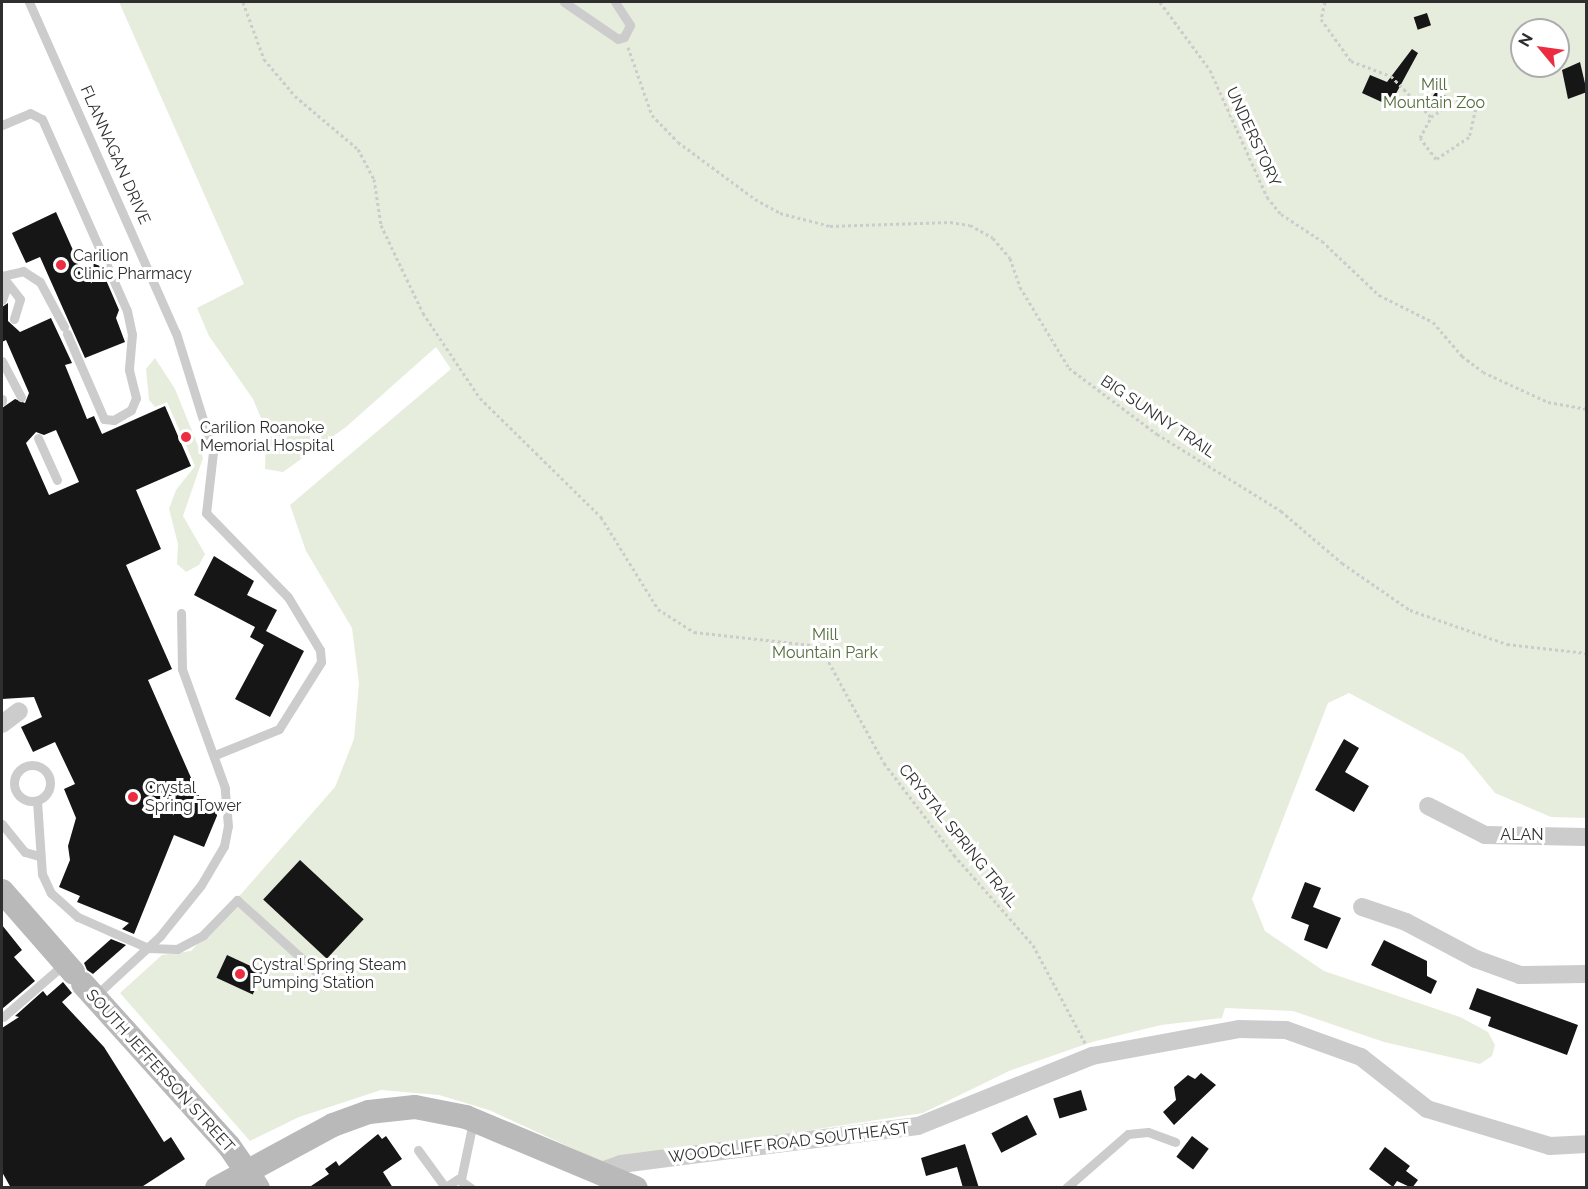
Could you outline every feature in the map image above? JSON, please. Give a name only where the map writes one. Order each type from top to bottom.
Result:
[{"type":"street","points":[[2,724],[19,711]]},
{"type":"street","name":"ALAN","points":[[1428,806],[1485,835],[1587,837]]},
{"type":"street","name":"SOUTH JEFFERSON STREET","points":[[2,891],[252,1179]]},
{"type":"street","points":[[1362,907],[1406,922],[1476,959],[1520,975],[1587,974]]},
{"type":"street","name":"WOODCLIFF ROAD SOUTHEAST","points":[[598,1172],[621,1164],[918,1126],[1092,1056],[1239,1029],[1286,1030],[1361,1057],[1427,1109],[1550,1146],[1587,1144]]},
{"type":"street","points":[[217,1188],[252,1179],[293,1144],[369,1112],[415,1107],[474,1120],[636,1188]]},
{"type":"lane","name":"FLANNAGAN DRIVE","points":[[29,2],[176,333],[213,452],[206,513],[288,597],[320,650],[321,662],[279,729],[215,755]]},
{"type":"lane","points":[[564,2],[609,37],[624,37],[629,19],[615,2]]},
{"type":"lane","points":[[2,125],[30,113],[42,119],[127,311],[132,334],[129,370],[136,398],[131,410],[114,420],[104,419],[66,331],[40,282],[23,271],[2,276]]},
{"type":"lane","points":[[2,276],[6,289],[2,300]]},
{"type":"lane","points":[[2,276],[20,299],[14,319]]},
{"type":"lane","points":[[2,361],[21,397]]},
{"type":"lane","points":[[38,438],[57,480]]},
{"type":"lane","points":[[3,1017],[148,948],[201,885],[224,846],[228,826],[225,788],[215,755],[182,669],[181,612]]},
{"type":"lane","points":[[37,801],[41,818],[39,856],[51,893],[78,917],[148,948],[177,949],[203,935],[237,900],[320,975]]},
{"type":"lane","points":[[2,824],[25,852],[39,856]]},
{"type":"lane","points":[[461,1179],[474,1120]]},
{"type":"lane","points":[[1066,1188],[1128,1134],[1148,1132],[1175,1143]]},
{"type":"lane","points":[[418,1150],[444,1187],[461,1179]]},
{"type":"lane","points":[[461,1179],[471,1188]]},
{"type":"path","name":"CRYSTAL SPRING TRAIL","points":[[243,2],[264,59],[295,96],[357,149],[374,179],[381,225],[423,313],[480,398],[601,517],[658,609],[694,632],[820,646],[884,763],[954,855],[1033,945],[1092,1056]]},
{"type":"path","name":"UNDERSTORY","points":[[1160,2],[1210,70],[1267,197],[1281,214],[1322,242],[1378,295],[1433,322],[1462,356],[1484,372],[1548,402],[1587,409]]},
{"type":"path","points":[[1325,2],[1321,19],[1351,61],[1391,76],[1431,117]]},
{"type":"path","name":"BIG SUNNY TRAIL","points":[[624,37],[652,115],[678,142],[755,199],[780,213],[830,226],[950,222],[970,225],[993,238],[1010,258],[1040,324],[1069,368],[1157,434],[1281,511],[1371,583],[1427,619],[1507,644],[1587,653]]},
{"type":"path","points":[[1459,98],[1477,103],[1469,137],[1436,159],[1420,138],[1431,117],[1459,98]]},
{"type":"green space","name":"Mill Mountain Park","points":[[119,2],[1586,2],[1586,818],[1551,817],[1495,793],[1463,754],[1349,693],[1328,703],[1252,899],[1265,931],[1324,971],[1460,1017],[1488,1032],[1495,1045],[1492,1056],[1480,1064],[1384,1042],[1293,1011],[1225,1008],[1222,1018],[1161,1025],[1092,1042],[1009,1071],[923,1113],[602,1162],[489,1110],[439,1095],[381,1090],[299,1117],[250,1141],[120,993],[162,955],[191,951],[335,787],[354,739],[359,683],[352,628],[306,551],[290,505],[451,369],[436,347],[346,427],[283,472],[265,469],[266,430],[253,399],[209,336],[197,308],[244,284]]},
{"type":"green space","points":[[155,358],[175,389],[203,458],[183,516],[205,554],[199,565],[186,572],[177,564],[178,544],[169,509],[176,490],[195,466],[167,402],[155,407],[149,400],[146,369]]},
{"type":"building","points":[[1427,13],[1431,25],[1418,30],[1414,17]]},
{"type":"building","points":[[1412,49],[1418,53],[1392,101],[1386,104],[1362,93],[1370,75],[1387,82]]},
{"type":"building","points":[[1580,62],[1587,92],[1568,99],[1564,78],[1570,78],[1570,66]]},
{"type":"building","points":[[1437,90],[1446,96],[1436,111],[1427,105]]},
{"type":"building","points":[[56,212],[81,268],[92,263],[100,266],[119,310],[116,318],[125,342],[85,358],[40,257],[26,263],[12,233]]},
{"type":"building","points":[[8,303],[8,321],[20,332],[51,318],[72,363],[65,365],[87,419],[94,416],[102,434],[165,406],[191,466],[136,490],[161,549],[126,565],[172,669],[148,680],[203,805],[219,811],[204,847],[174,835],[134,934],[122,929],[129,923],[77,902],[80,896],[59,887],[70,860],[68,846],[76,818],[64,789],[75,784],[55,742],[33,752],[21,727],[42,717],[34,697],[2,699],[2,408],[15,399],[25,403],[29,393],[6,340],[2,342],[2,307]],"holes":[[[56,430],[79,482],[49,495],[26,443],[36,432],[44,435]]]},
{"type":"building","points":[[214,556],[254,581],[247,595],[277,610],[266,631],[304,651],[270,717],[235,699],[264,645],[250,637],[255,627],[194,595]]},
{"type":"building","points":[[1344,739],[1359,748],[1345,772],[1369,786],[1354,812],[1315,790]]},
{"type":"building","points":[[300,860],[364,919],[327,959],[263,899]]},
{"type":"building","points":[[1305,882],[1321,888],[1313,907],[1341,918],[1327,949],[1304,940],[1309,925],[1291,918]]},
{"type":"building","points":[[2,925],[22,950],[14,957],[35,981],[2,1009]]},
{"type":"building","points":[[111,939],[126,945],[93,974],[87,970],[84,963]]},
{"type":"building","points":[[1384,940],[1427,961],[1427,976],[1437,981],[1431,994],[1371,965]]},
{"type":"building","name":"Cystral Spring Steam Pumping Station","points":[[227,955],[263,972],[253,995],[216,978]]},
{"type":"building","points":[[63,982],[72,993],[62,1002],[104,1047],[164,1142],[171,1137],[185,1159],[140,1188],[11,1188],[2,1172],[2,1028],[19,1017],[15,1016],[43,991],[47,996]]},
{"type":"building","points":[[1477,988],[1578,1025],[1567,1055],[1488,1026],[1491,1017],[1469,1009]]},
{"type":"building","points":[[1201,1073],[1216,1085],[1174,1125],[1163,1112],[1176,1100],[1174,1087],[1188,1075],[1195,1079]]},
{"type":"building","points":[[1081,1090],[1087,1110],[1059,1119],[1053,1098]]},
{"type":"building","points":[[1027,1115],[1037,1135],[1001,1153],[991,1133]]},
{"type":"building","points":[[378,1134],[382,1139],[386,1136],[402,1159],[383,1172],[393,1188],[308,1188],[329,1174],[325,1169],[336,1161],[339,1166]]},
{"type":"building","points":[[1192,1136],[1209,1149],[1193,1169],[1176,1157]]},
{"type":"building","points":[[965,1144],[979,1188],[963,1188],[957,1167],[926,1176],[921,1158]]},
{"type":"building","points":[[1385,1147],[1410,1166],[1406,1171],[1418,1180],[1412,1188],[1397,1181],[1393,1187],[1369,1169]]},
{"type":"place","name":"Carilion Clinic Pharmacy","points":[[61,265]]},
{"type":"place","name":"Carilion Roanoke Memorial Hospital","points":[[186,437]]},
{"type":"place","name":"Crystal Spring Tower","points":[[133,797]]},
{"type":"place","name":"Cystral Spring Steam Pumping Station","points":[[240,974]]},
{"type":"park label","name":"Mill Mountain Zoo","points":[[1434,94]]}]
